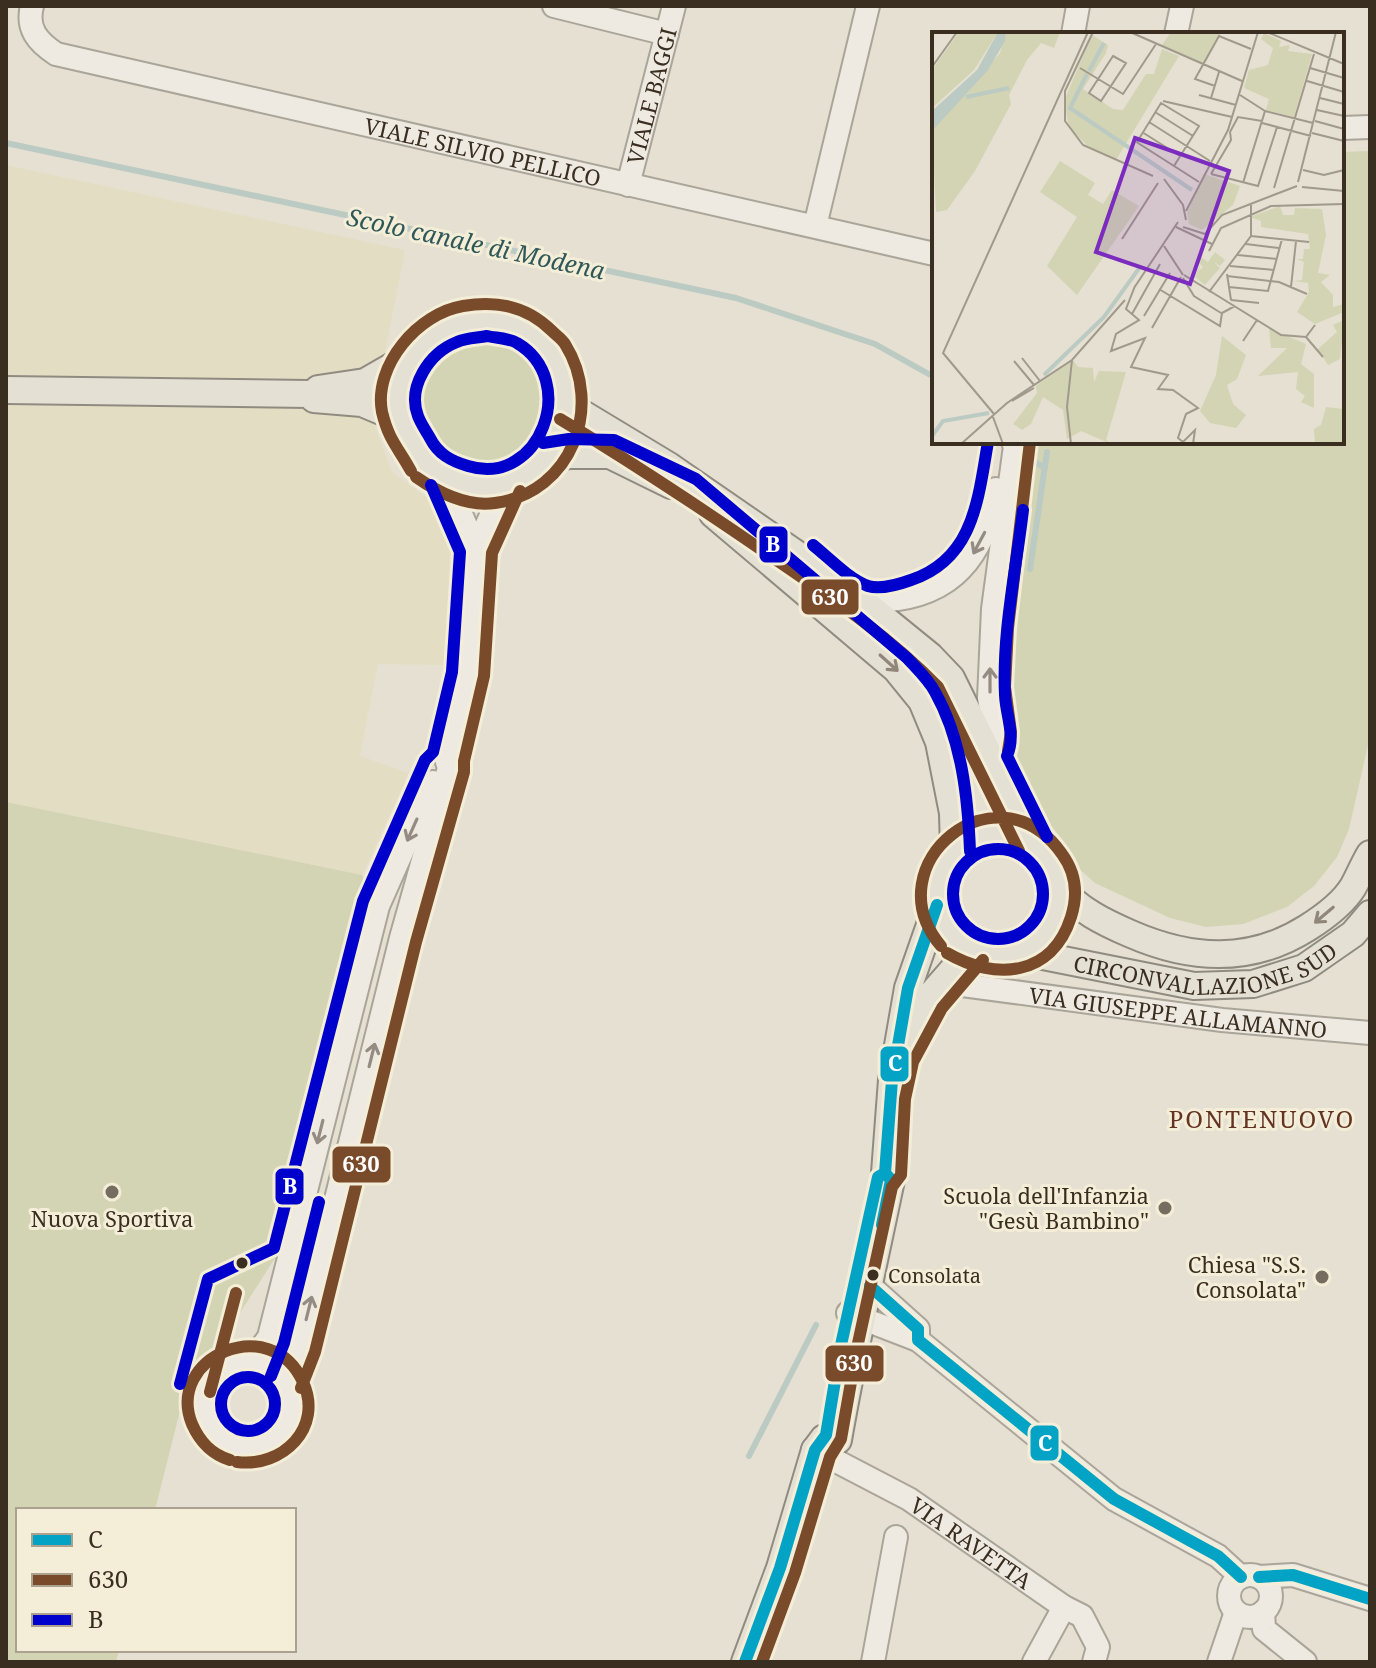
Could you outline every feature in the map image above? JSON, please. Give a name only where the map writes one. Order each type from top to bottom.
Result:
[{"type":"main road","points":[[309,394],[314,389],[365,382],[412,355],[431,335],[455,323],[482,318],[509,322],[534,335],[553,354],[565,379],[568,405],[561,434],[546,459],[527,474],[505,484],[485,487],[446,479],[425,464],[409,443],[400,419],[398,397],[412,355]]},
{"type":"main road","points":[[6,390],[309,394],[314,399],[362,403],[400,419]]},
{"type":"main road","name":"CIRCONVALLAZIONE SUD","points":[[568,405],[669,466],[864,601],[930,656],[951,678],[1033,844],[1051,863],[1059,887],[1058,906],[1052,923],[1041,938],[1026,948],[999,955],[971,949]]},
{"type":"main road","points":[[546,459],[570,455],[610,455],[688,493],[896,669],[922,701],[939,742],[953,813],[954,852]]},
{"type":"main road","points":[[855,1315],[870,1286],[891,1180],[885,1173],[892,1080],[908,988],[937,905],[937,886],[943,867],[965,843],[992,833],[1007,834],[1033,844]]},
{"type":"main road","name":"CIRCONVALLAZIONE SUD","points":[[1059,887],[1071,901],[1101,921],[1156,945],[1202,955],[1251,952],[1286,941],[1321,919],[1352,889],[1370,854]]},
{"type":"main road","points":[[897,1056],[940,982],[971,949],[955,939],[937,905]]},
{"type":"main road","name":"CIRCONVALLAZIONE SUD","points":[[1026,948],[1043,956],[1194,986],[1253,984],[1304,968],[1353,934],[1370,914]]},
{"type":"main road","points":[[745,1662],[780,1568],[815,1450],[838,1440],[878,1177],[885,1173]]},
{"type":"street","name":"VIALE SILVIO PELLICO","points":[[32,6],[29,16],[36,41],[56,54],[932,254]]},
{"type":"street","points":[[554,6],[667,34]]},
{"type":"street","name":"VIALE BAGGI","points":[[628,185],[674,6]]},
{"type":"street","points":[[815,226],[868,6]]},
{"type":"street","points":[[1073,32],[1078,6]]},
{"type":"street","points":[[1176,32],[1182,6]]},
{"type":"street","points":[[1344,128],[1370,127]]},
{"type":"street","points":[[864,601],[897,600],[919,595],[945,582],[964,567],[984,535],[992,514],[1005,444]]},
{"type":"street","points":[[989,756],[996,740],[989,698],[990,654],[1014,444]]},
{"type":"street","points":[[446,479],[476,549]]},
{"type":"street","points":[[286,1382],[299,1348],[401,938],[449,768],[447,762],[468,674],[476,549],[505,484]]},
{"type":"street","points":[[252,1361],[269,1337],[378,906],[440,766],[447,762]]},
{"type":"street","name":"VIA GIUSEPPE ALLAMANNO","points":[[940,982],[1222,1020],[1370,1033]]},
{"type":"street","points":[[870,1286],[918,1329],[918,1340]]},
{"type":"street","points":[[855,1315],[918,1340],[1114,1499],[1250,1577],[1266,1583],[1271,1594],[1268,1606],[1263,1612],[1243,1616],[1231,1606],[1229,1593],[1235,1581],[1250,1577],[1293,1575],[1370,1599]]},
{"type":"street","points":[[252,1361],[271,1368],[286,1382],[292,1406],[287,1425],[270,1442],[257,1447],[237,1446],[228,1443],[214,1431],[207,1417],[205,1400],[207,1391],[220,1372],[230,1365],[252,1361]]},
{"type":"street","name":"VIA RAVETTA","points":[[815,1450],[909,1499],[1064,1607],[1082,1616],[1098,1647],[1094,1662]]},
{"type":"street","points":[[873,1662],[896,1537]]},
{"type":"street","points":[[1034,1662],[1064,1607]]},
{"type":"street","points":[[1219,1662],[1236,1612]]},
{"type":"street","points":[[1263,1612],[1264,1629],[1305,1662]]},
{"type":"shaded area","points":[[6,165],[405,250],[372,419],[392,472],[434,503],[454,540],[446,665],[378,664],[360,756],[409,773],[362,875],[6,802]]},
{"type":"green space","points":[[1370,151],[1370,736],[1349,829],[1337,857],[1314,886],[1287,907],[1243,924],[1206,927],[1170,918],[1095,883],[1076,866],[1062,839],[1043,816],[1011,744],[1003,711],[1001,662],[1028,444],[1344,444],[1344,152]]},
{"type":"green space","points":[[482,334],[508,339],[531,354],[546,377],[551,403],[546,429],[531,452],[508,467],[482,472],[456,467],[433,452],[418,429],[413,403],[418,377],[433,354],[456,339]]},
{"type":"green space","points":[[6,802],[362,875],[382,919],[313,1199],[182,1403],[156,1508],[16,1508],[16,1652],[118,1652],[116,1662],[6,1662]]},
{"type":"waterway","name":"Scolo canale di Modena","points":[[6,143],[736,298],[875,344],[932,376]]},
{"type":"waterway","points":[[1030,569],[1047,452]]},
{"type":"waterway","points":[[1023,455],[1045,468]]},
{"type":"waterway","points":[[749,1456],[816,1325]]},
{"type":"transit line","name":"630","points":[[411,471],[388,430],[382,412],[381,394],[392,360],[416,330],[447,311],[488,304],[511,307],[533,316],[562,340],[576,368],[581,394],[580,419],[574,443],[561,465],[544,483],[522,496],[484,504],[453,498],[416,477]]},
{"type":"transit line","name":"B","points":[[487,336],[514,341],[536,360],[546,381],[548,404],[543,427],[532,447],[515,461],[493,469],[468,466],[441,453],[422,425],[415,405],[418,383],[438,354],[460,341],[487,336]]},
{"type":"transit line","name":"630","points":[[560,419],[818,588],[920,669],[938,687],[1019,851]]},
{"type":"transit line","name":"B","points":[[543,443],[569,439],[614,440],[696,479],[907,658],[932,687],[952,730],[965,790],[970,851]]},
{"type":"transit line","name":"B","points":[[813,545],[846,573],[868,586],[896,585],[932,570],[948,558],[969,524],[981,485],[988,444]]},
{"type":"transit line","name":"630","points":[[1008,751],[1011,732],[1005,687],[1008,628],[1030,444]]},
{"type":"transit line","name":"B","points":[[180,1384],[208,1279],[274,1248],[363,901],[425,760],[433,752],[452,672],[460,552],[431,485]]},
{"type":"transit line","name":"630","points":[[301,1388],[315,1352],[416,942],[464,772],[484,676],[492,553],[520,491]]},
{"type":"transit line","name":"B","points":[[1023,510],[1006,649],[1005,695],[1011,733],[1007,756],[1047,837]]},
{"type":"transit line","name":"630","points":[[941,946],[924,915],[922,884],[932,857],[952,835],[977,821],[1006,818],[1036,828],[1062,854],[1073,876],[1075,901],[1062,937],[1050,952],[1036,962],[1002,970],[984,968],[947,953]]},
{"type":"transit line","name":"B","points":[[998,849],[1015,853],[1030,862],[1039,877],[1043,894],[1039,911],[1030,926],[1015,935],[998,939],[981,935],[966,926],[957,911],[953,894],[957,877],[966,862],[981,853],[998,849]]},
{"type":"transit line","name":"C","points":[[882,1225],[891,1180],[885,1173],[892,1080],[908,988],[937,905]]},
{"type":"transit line","name":"630","points":[[762,1662],[795,1573],[830,1457],[841,1439],[892,1187],[901,1175],[905,1099],[913,1062],[942,1008],[983,960]]},
{"type":"transit line","name":"C","points":[[745,1662],[780,1568],[815,1450],[826,1435],[841,1345],[878,1177],[885,1173]]},
{"type":"transit line","name":"B","points":[[271,1376],[284,1343],[319,1202]]},
{"type":"transit line","name":"C","points":[[870,1286],[918,1329],[918,1340],[1114,1499],[1218,1556],[1241,1577]]},
{"type":"transit line","name":"630","points":[[210,1392],[236,1293]]},
{"type":"transit line","name":"630","points":[[230,1460],[207,1446],[192,1424],[188,1400],[193,1379],[207,1363],[225,1351],[247,1346],[268,1349],[288,1361],[303,1382],[308,1415],[295,1442],[283,1451],[254,1462],[237,1462]]},
{"type":"transit line","name":"B","points":[[248,1377],[267,1385],[275,1404],[267,1423],[248,1431],[229,1423],[221,1404],[229,1385],[248,1377]]},
{"type":"transit line","name":"C","points":[[1259,1577],[1293,1575],[1370,1599]]},
{"type":"place","name":"Nuova Sportiva","points":[[112,1192]]},
{"type":"place","name":"Scuola dell'Infanzia \"Gesù Bambino\"","points":[[1165,1208]]},
{"type":"place","name":"Consolata","points":[[873,1275]]},
{"type":"place","name":"Chiesa \"S.S. Consolata\"","points":[[1322,1277]]},
{"type":"district","name":"PONTENUOVO","points":[[1262,1118]]}]
